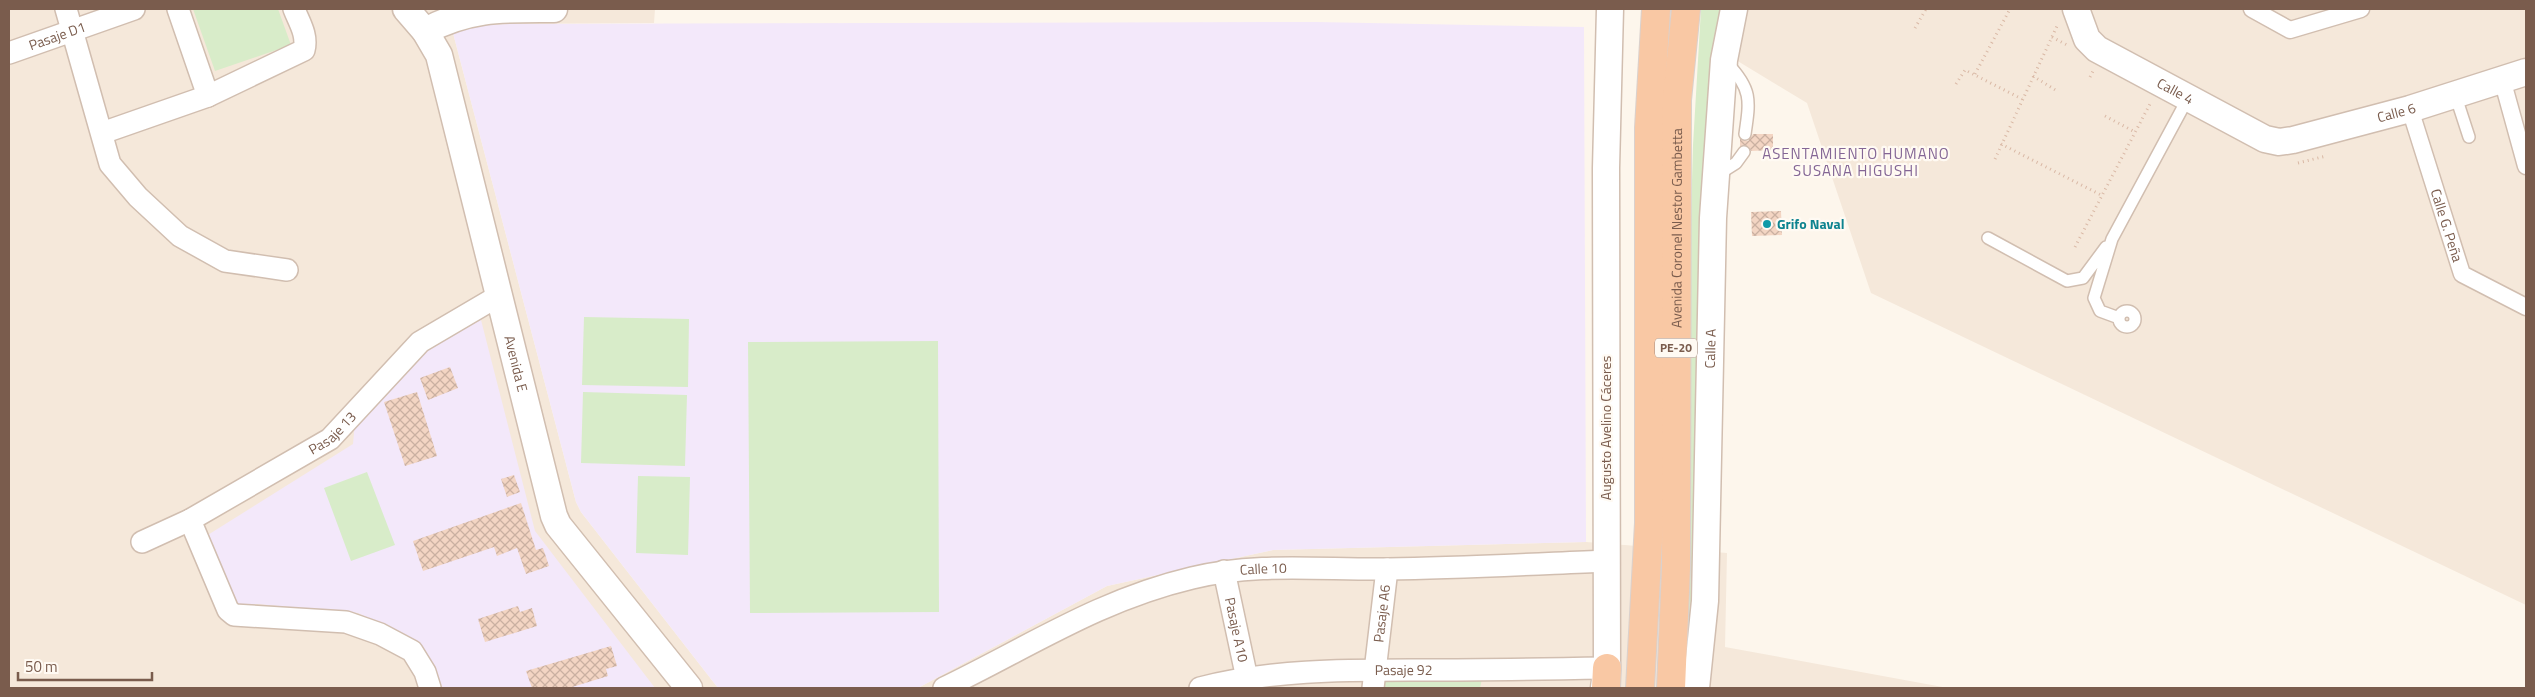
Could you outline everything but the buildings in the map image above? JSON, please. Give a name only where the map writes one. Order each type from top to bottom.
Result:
[{"type":"highway","name":"Avenida Coronel Nestor Gambetta","points":[[1640,688],[1649,523],[1648,128],[1656,9]]},
{"type":"highway","name":"Avenida Coronel Nestor Gambetta","points":[[1671,688],[1676,568],[1677,100],[1686,9]]},
{"type":"street","points":[[66,9],[110,164],[138,197],[180,236],[226,261],[287,270]]},
{"type":"street","name":"Pasaje D1","points":[[9,53],[134,9]]},
{"type":"street","points":[[178,9],[208,96]]},
{"type":"street","points":[[102,133],[208,96],[304,50],[306,42],[304,33],[294,9]]},
{"type":"street","name":"Avenida E","points":[[406,9],[425,31],[439,56],[558,525],[689,688]]},
{"type":"street","points":[[425,31],[440,23],[489,9],[554,9]]},
{"type":"street","name":"Augusto Avelino Cáceres","points":[[1606,682],[1606,168],[1610,9]]},
{"type":"street","name":"Augusto Avelino Cáceres","points":[[1606,168],[1627,9]]},
{"type":"street","name":"Calle A","points":[[1696,688],[1705,601],[1713,218],[1724,60],[1734,9]]},
{"type":"street","points":[[2252,9],[2284,28],[2298,28],[2360,9]]},
{"type":"street","points":[[2312,24],[2320,9]]},
{"type":"street","name":"Calle 4","points":[[2069,15],[2097,49],[2265,139]]},
{"type":"street","points":[[2514,75],[2526,166]]},
{"type":"street","name":"Calle 6","points":[[2265,139],[2293,140],[2410,108],[2514,75]]},
{"type":"street","name":"Calle G. Peña","points":[[2410,108],[2462,274],[2526,307]]},
{"type":"street","name":"Pasaje 13","points":[[142,542],[190,520],[330,439],[420,342],[500,295]]},
{"type":"street","points":[[190,520],[228,610],[234,615],[346,622],[380,634],[412,651],[425,672],[430,688]]},
{"type":"street","name":"Calle 10","points":[[944,688],[968,683],[1106,605],[1182,581],[1224,571],[1261,568],[1387,569],[1606,561]]},
{"type":"street","name":"Pasaje A6","points":[[1375,679],[1387,569]]},
{"type":"street","name":"Pasaje A10","points":[[1224,571],[1248,683]]},
{"type":"street","name":"Pasaje 92","points":[[1200,688],[1248,683],[1375,679],[1606,682]]},
{"type":"lane","points":[[1724,60],[1746,86],[1750,101],[1745,134]]},
{"type":"lane","points":[[2455,94],[2469,137]]},
{"type":"lane","points":[[1988,238],[2068,281],[2074,282],[2083,278],[2112,240],[2188,98]]},
{"type":"lane","points":[[1716,176],[1736,162],[1744,152]]},
{"type":"lane","points":[[2112,240],[2094,298],[2100,311],[2119,318]]},
{"type":"path","points":[[1916,28],[1926,9]]},
{"type":"path","points":[[1975,74],[2010,9]]},
{"type":"path","points":[[1994,159],[2033,76],[2069,15]]},
{"type":"path","points":[[1956,84],[1965,70],[2022,100]]},
{"type":"path","points":[[2033,76],[2057,91]]},
{"type":"path","points":[[2074,247],[2155,95]]},
{"type":"path","points":[[2105,116],[2135,132]]},
{"type":"path","points":[[2002,144],[2101,195]]},
{"type":"shaded area","points":[[9,9],[655,9],[654,23],[484,25],[453,33],[576,502],[581,512],[718,688],[9,688]]},
{"type":"shaded area","points":[[1744,9],[2526,9],[2526,605],[1871,293],[1807,103],[1736,60]]},
{"type":"shaded area","points":[[1316,22],[1584,27],[1586,542],[1273,550],[1107,586],[918,688],[718,688],[581,512],[576,502],[453,33],[484,25],[509,24]]},
{"type":"shaded area","points":[[481,320],[535,531],[655,688],[443,688],[420,644],[358,613],[257,604],[235,608],[203,538],[353,444],[355,421],[434,343]]},
{"type":"shaded area","points":[[1586,542],[1727,553],[1725,647],[1948,688],[918,688],[1107,586],[1273,550]]},
{"type":"green space","points":[[193,9],[278,9],[291,45],[215,71]]},
{"type":"green space","points":[[1701,9],[1723,9],[1697,591],[1681,688],[1687,597],[1691,472],[1690,251],[1693,145]]},
{"type":"green space","points":[[584,317],[689,319],[688,387],[582,385]]},
{"type":"green space","points":[[938,341],[939,612],[750,613],[748,342]]},
{"type":"green space","points":[[583,392],[687,395],[685,466],[581,463]]},
{"type":"green space","points":[[367,472],[395,545],[351,561],[324,488]]},
{"type":"green space","points":[[638,476],[690,477],[688,555],[636,553]]},
{"type":"green space","points":[[1383,674],[1483,674],[1480,688],[1380,688]]},
{"type":"place","name":"Grifo Naval","points":[[1767,224]]},
{"type":"district","name":"ASENTAMIENTO HUMANO SUSANA HIGUSHI","points":[[1856,162]]}]
